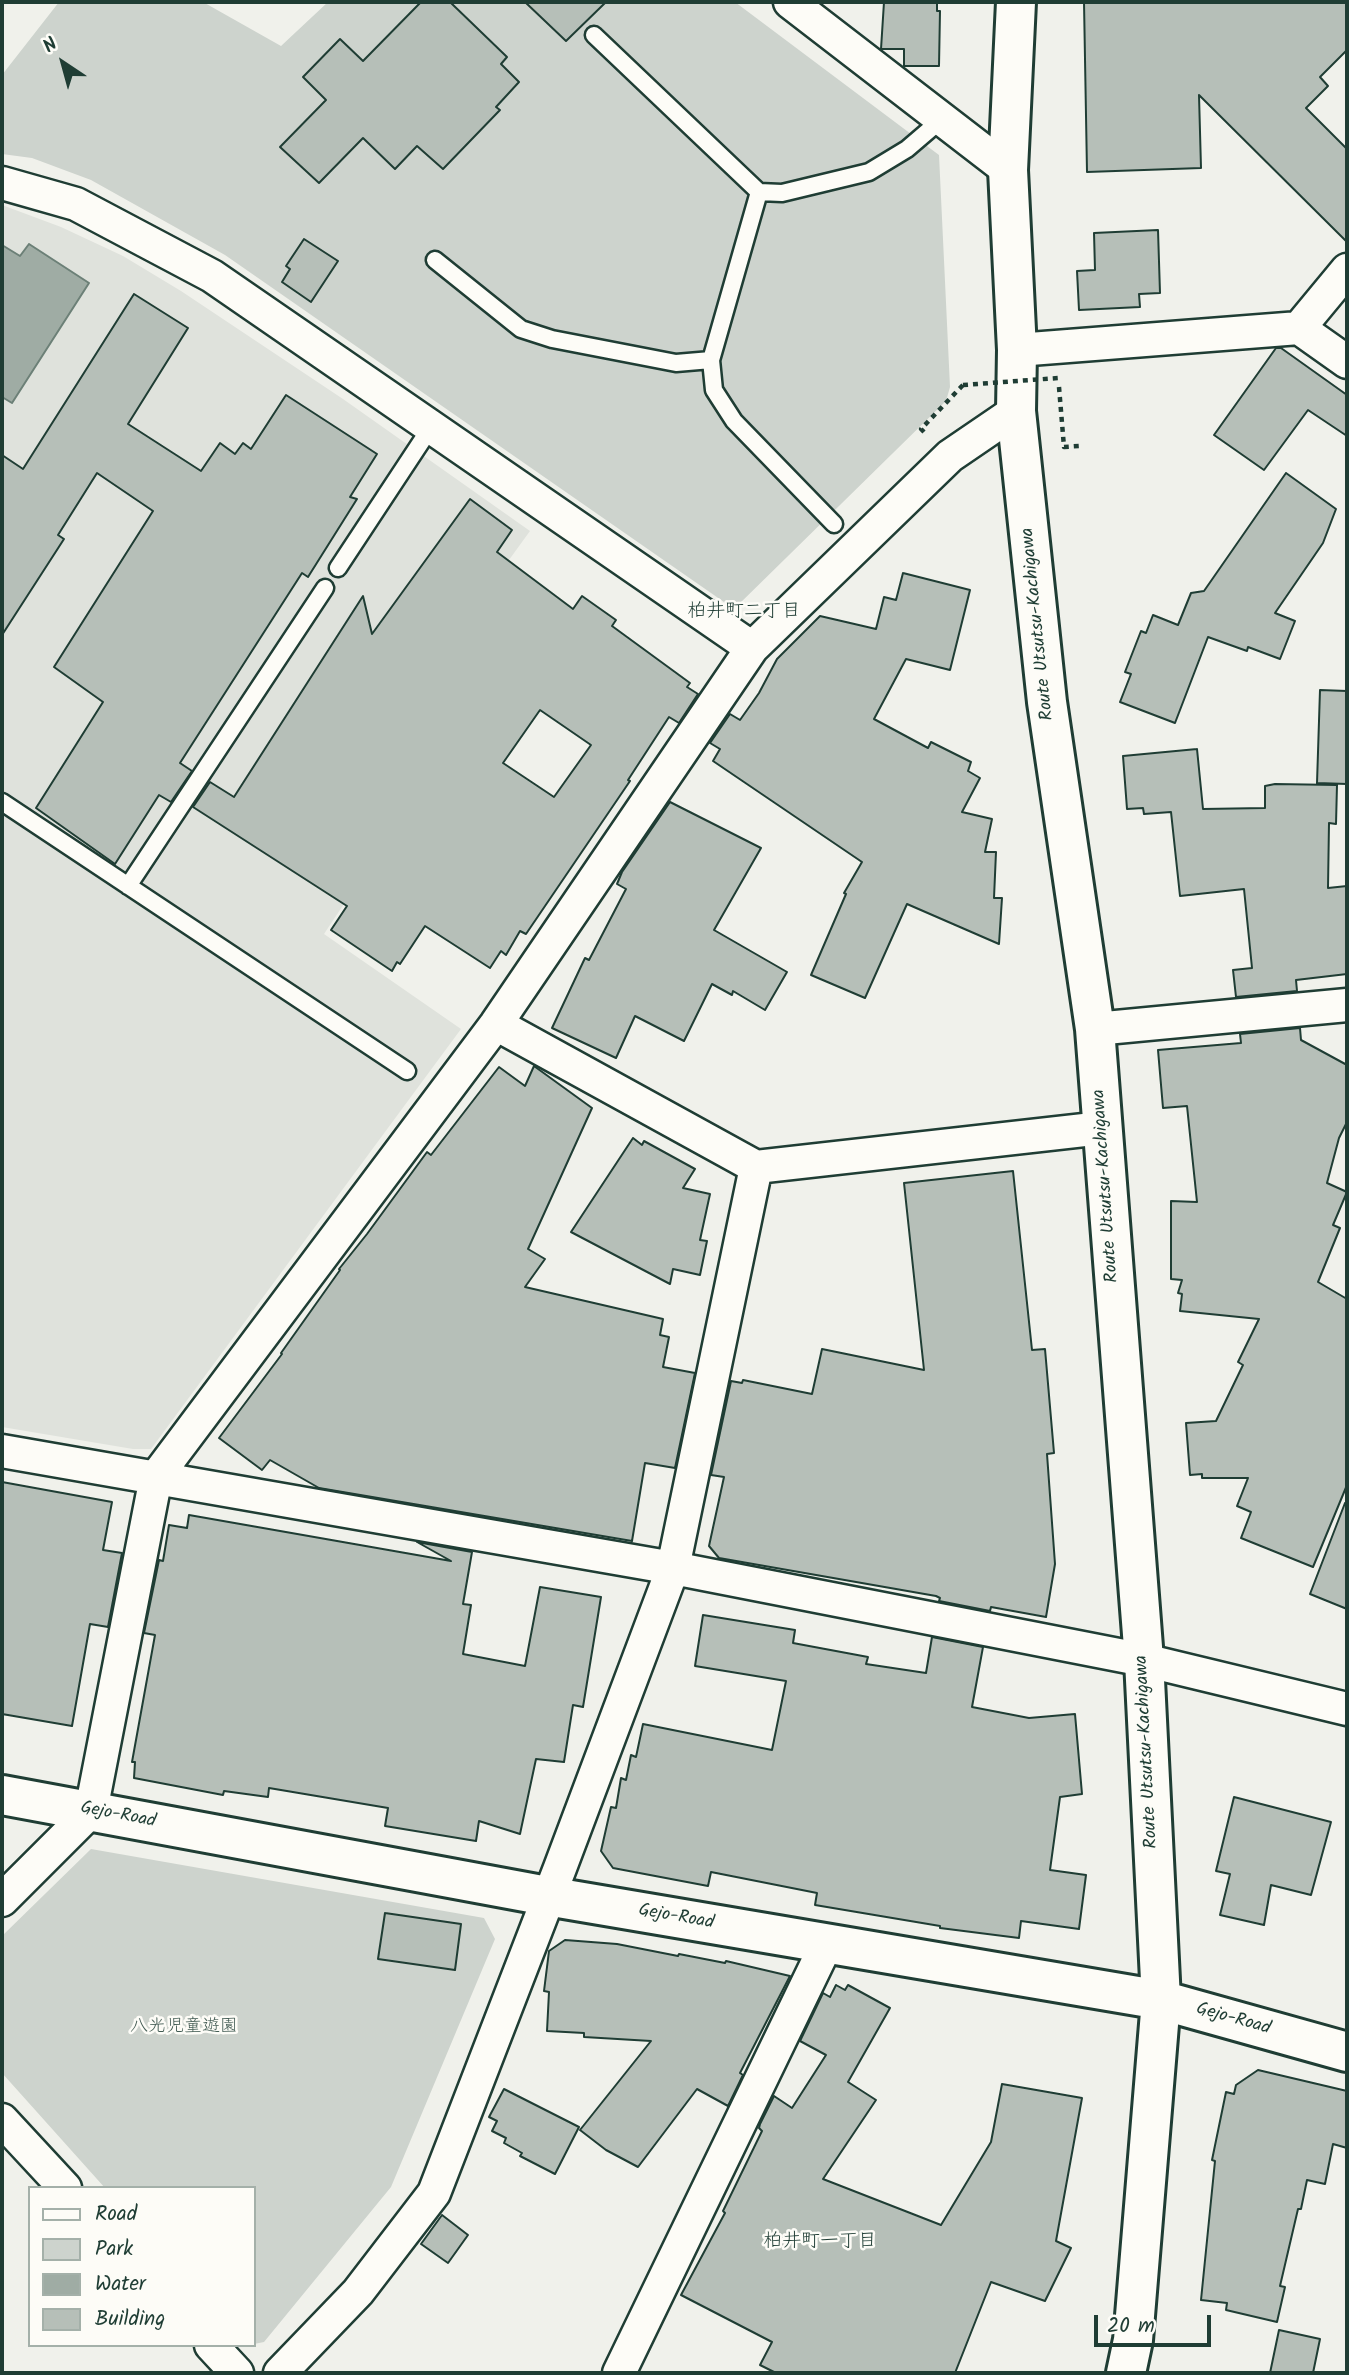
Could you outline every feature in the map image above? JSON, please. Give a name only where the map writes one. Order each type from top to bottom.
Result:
[{"type":"main road","name":"Route Utsutsu-Kachigawa","points":[[1016,2],[1008,170],[1017,350],[1016,411],[1046,702],[1095,1029],[1144,1660],[1161,2000],[1133,2340],[1126,2373]]},
{"type":"main road","name":"Gejo-Road","points":[[2,1795],[547,1896],[1161,2000],[1347,2052]]},
{"type":"street","points":[[790,2],[1008,170]]},
{"type":"street","points":[[2,183],[76,204],[212,276],[752,648]]},
{"type":"street","points":[[1299,328],[1347,270]]},
{"type":"street","points":[[1017,350],[1299,328],[1347,362]]},
{"type":"street","points":[[2,1900],[91,1811],[156,1477],[496,1024],[752,648],[950,456],[1016,411]]},
{"type":"street","points":[[1095,1029],[1347,1005]]},
{"type":"street","points":[[496,1024],[756,1167],[1102,1128]]},
{"type":"street","points":[[279,2373],[358,2292],[434,2193],[673,1568],[756,1167]]},
{"type":"street","points":[[2,1451],[673,1568],[1144,1660],[1347,1709]]},
{"type":"street","points":[[619,2373],[827,1943]]},
{"type":"street","points":[[2,2120],[63,2186]]},
{"type":"street","points":[[213,2347],[237,2373]]},
{"type":"lane","points":[[594,35],[759,192],[782,193],[869,172],[907,149],[942,119]]},
{"type":"lane","points":[[759,192],[711,360],[714,390],[734,421],[834,524]]},
{"type":"lane","points":[[435,260],[521,329],[552,339],[676,363],[711,360]]},
{"type":"lane","points":[[338,568],[431,427]]},
{"type":"lane","points":[[128,886],[326,588]]},
{"type":"lane","points":[[2,803],[407,1071]]},
{"type":"path","points":[[921,429],[963,385],[1058,378],[1064,447],[1079,446]]},
{"type":"shaded area","points":[[2,205],[61,227],[123,256],[181,291],[343,399],[530,531],[435,662],[482,696],[324,934],[461,1029],[151,1449],[133,1449],[2,1427]]},
{"type":"green space","points":[[59,2],[203,2],[281,46],[328,2],[735,2],[939,155],[950,387],[946,401],[734,609],[225,255],[91,180],[32,158],[2,154],[2,75]]},
{"type":"green space","name":"八光児童遊園","points":[[91,1849],[484,1918],[495,1939],[391,2187],[264,2342],[256,2344],[256,2186],[103,2186],[2,2073],[2,1936]]},
{"type":"water","points":[[29,244],[89,283],[12,403],[2,397],[2,245],[20,256]]},
{"type":"building","points":[[421,2],[450,2],[507,57],[501,64],[519,82],[496,107],[500,110],[443,169],[417,146],[395,169],[363,138],[319,183],[280,147],[326,100],[303,77],[340,39],[363,61]]},
{"type":"building","points":[[525,2],[606,2],[566,41]]},
{"type":"building","points":[[884,2],[937,2],[937,11],[940,11],[939,66],[904,66],[904,49],[881,49]]},
{"type":"building","points":[[1084,2],[1347,2],[1347,50],[1320,77],[1328,86],[1306,108],[1347,149],[1347,242],[1199,95],[1201,168],[1087,172]]},
{"type":"building","points":[[1158,230],[1160,293],[1139,294],[1140,307],[1079,310],[1077,271],[1095,270],[1094,233]]},
{"type":"building","points":[[304,239],[338,261],[311,302],[282,282],[290,269],[286,266]]},
{"type":"building","points":[[134,294],[188,328],[128,424],[201,471],[220,443],[235,454],[243,443],[251,449],[286,395],[377,454],[350,497],[357,499],[308,577],[302,573],[180,763],[192,771],[171,802],[159,795],[115,864],[36,808],[103,702],[54,667],[153,511],[97,473],[58,535],[64,539],[2,635],[2,455],[23,469]]},
{"type":"building","points":[[1276,348],[1281,348],[1347,395],[1347,436],[1308,410],[1264,470],[1214,435]]},
{"type":"building","points":[[1286,473],[1336,509],[1323,543],[1275,613],[1295,621],[1280,659],[1248,647],[1247,651],[1208,637],[1175,723],[1120,702],[1131,674],[1125,672],[1141,631],[1146,633],[1153,615],[1178,625],[1191,593],[1204,591]]},
{"type":"building","points":[[470,499],[512,530],[497,552],[573,609],[582,596],[616,620],[612,626],[690,683],[687,687],[698,694],[679,723],[669,717],[628,780],[630,781],[526,934],[520,931],[506,955],[501,951],[490,968],[425,926],[400,964],[397,962],[392,971],[331,930],[347,906],[193,807],[210,782],[234,797],[363,596],[372,634]],"holes":[[[540,710],[591,745],[554,797],[503,763]]]},
{"type":"building","points":[[903,573],[970,590],[950,670],[906,659],[874,719],[928,748],[931,742],[971,762],[968,771],[980,778],[962,812],[992,819],[985,852],[996,852],[994,898],[1002,898],[999,944],[907,904],[865,998],[811,975],[846,894],[844,893],[862,862],[713,761],[720,749],[710,743],[730,714],[740,720],[759,693],[777,659],[820,616],[876,629],[884,597],[896,600]]},
{"type":"building","points":[[1320,690],[1347,691],[1347,784],[1317,783]]},
{"type":"building","points":[[1197,749],[1203,809],[1265,808],[1265,786],[1275,784],[1337,785],[1336,824],[1329,823],[1328,888],[1347,886],[1347,974],[1296,980],[1297,991],[1236,997],[1233,970],[1252,968],[1244,889],[1180,896],[1171,812],[1144,814],[1143,808],[1127,809],[1123,756]]},
{"type":"building","points":[[670,802],[761,848],[714,930],[787,972],[765,1010],[733,991],[732,995],[712,984],[684,1041],[635,1016],[616,1058],[552,1028],[585,958],[589,960],[626,889],[617,884],[622,872]]},
{"type":"building","points":[[1300,1028],[1301,1040],[1347,1065],[1347,1122],[1339,1138],[1327,1183],[1347,1192],[1333,1225],[1340,1228],[1318,1282],[1347,1299],[1347,1485],[1313,1567],[1241,1538],[1251,1512],[1237,1506],[1248,1478],[1202,1478],[1202,1474],[1190,1475],[1186,1423],[1216,1421],[1243,1365],[1238,1362],[1259,1319],[1180,1311],[1182,1294],[1178,1293],[1182,1280],[1171,1279],[1171,1201],[1197,1202],[1187,1106],[1163,1108],[1158,1050],[1241,1043],[1240,1034]]},
{"type":"building","points":[[534,1066],[592,1108],[528,1249],[545,1259],[525,1287],[663,1319],[660,1335],[669,1337],[663,1367],[695,1373],[675,1468],[645,1463],[632,1541],[319,1488],[270,1460],[262,1470],[219,1438],[282,1354],[339,1269],[427,1152],[431,1155],[499,1067],[525,1086]]},
{"type":"building","points":[[633,1138],[642,1145],[644,1141],[695,1169],[683,1188],[710,1194],[700,1240],[707,1241],[700,1275],[673,1269],[670,1284],[571,1232]]},
{"type":"building","points":[[1013,1171],[1032,1350],[1045,1349],[1054,1453],[1047,1454],[1055,1564],[1046,1617],[991,1607],[990,1611],[939,1601],[940,1598],[936,1596],[719,1558],[709,1546],[724,1477],[711,1475],[731,1381],[742,1383],[743,1380],[812,1394],[822,1349],[924,1370],[904,1183]]},
{"type":"building","points":[[2,1482],[112,1502],[103,1550],[122,1553],[108,1627],[90,1624],[72,1726],[2,1714]]},
{"type":"building","points":[[1347,1503],[1347,1609],[1310,1594]]},
{"type":"building","points":[[189,1515],[451,1561],[417,1542],[472,1552],[463,1604],[471,1605],[463,1654],[525,1666],[540,1587],[601,1597],[583,1707],[573,1705],[564,1762],[536,1759],[520,1834],[479,1821],[476,1841],[385,1826],[388,1808],[269,1788],[268,1797],[224,1791],[223,1795],[134,1778],[135,1762],[132,1762],[155,1635],[144,1633],[159,1560],[163,1561],[169,1525],[187,1528]]},
{"type":"building","points":[[703,1615],[795,1630],[793,1643],[868,1657],[866,1664],[926,1673],[932,1637],[983,1647],[972,1707],[1029,1718],[1075,1714],[1082,1794],[1060,1797],[1050,1870],[1086,1875],[1079,1929],[1021,1921],[1019,1938],[940,1928],[815,1905],[817,1893],[711,1872],[708,1886],[613,1868],[601,1851],[611,1807],[616,1808],[621,1778],[626,1780],[631,1755],[636,1757],[643,1724],[772,1750],[786,1681],[695,1666]]},
{"type":"building","points":[[1234,1797],[1331,1822],[1311,1895],[1271,1885],[1264,1925],[1220,1915],[1230,1874],[1216,1871]]},
{"type":"building","points":[[385,1913],[461,1924],[455,1970],[378,1959]]},
{"type":"building","points":[[565,1940],[617,1944],[678,1956],[726,1961],[790,1976],[740,2073],[743,2075],[728,2106],[697,2089],[638,2167],[606,2150],[580,2130],[651,2041],[584,2037],[584,2033],[547,2031],[549,1992],[544,1991],[549,1951]]},
{"type":"building","points":[[836,1985],[845,1990],[848,1985],[890,2008],[848,2082],[876,2100],[823,2179],[941,2225],[991,2142],[1002,2084],[1082,2098],[1056,2241],[1071,2248],[1045,2301],[991,2282],[955,2373],[776,2373],[760,2365],[772,2342],[681,2295],[725,2213],[723,2211],[762,2131],[760,2124],[774,2096],[792,2108],[826,2055],[800,2041],[823,1993],[830,1997]]},
{"type":"building","points":[[1258,2070],[1347,2091],[1347,2148],[1333,2144],[1325,2184],[1307,2180],[1280,2286],[1285,2287],[1277,2322],[1226,2310],[1227,2303],[1201,2300],[1215,2161],[1212,2160],[1226,2092],[1234,2094],[1236,2085]]},
{"type":"building","points":[[504,2089],[579,2127],[555,2174],[520,2156],[522,2153],[504,2143],[506,2138],[492,2131],[497,2121],[489,2117]]},
{"type":"building","points":[[442,2215],[468,2235],[448,2263],[421,2244]]},
{"type":"building","points":[[1279,2330],[1320,2339],[1313,2373],[1270,2373]]},
{"type":"district","name":"柏井町二丁目","points":[[744,613]]},
{"type":"district","name":"柏井町一丁目","points":[[820,2243]]}]
